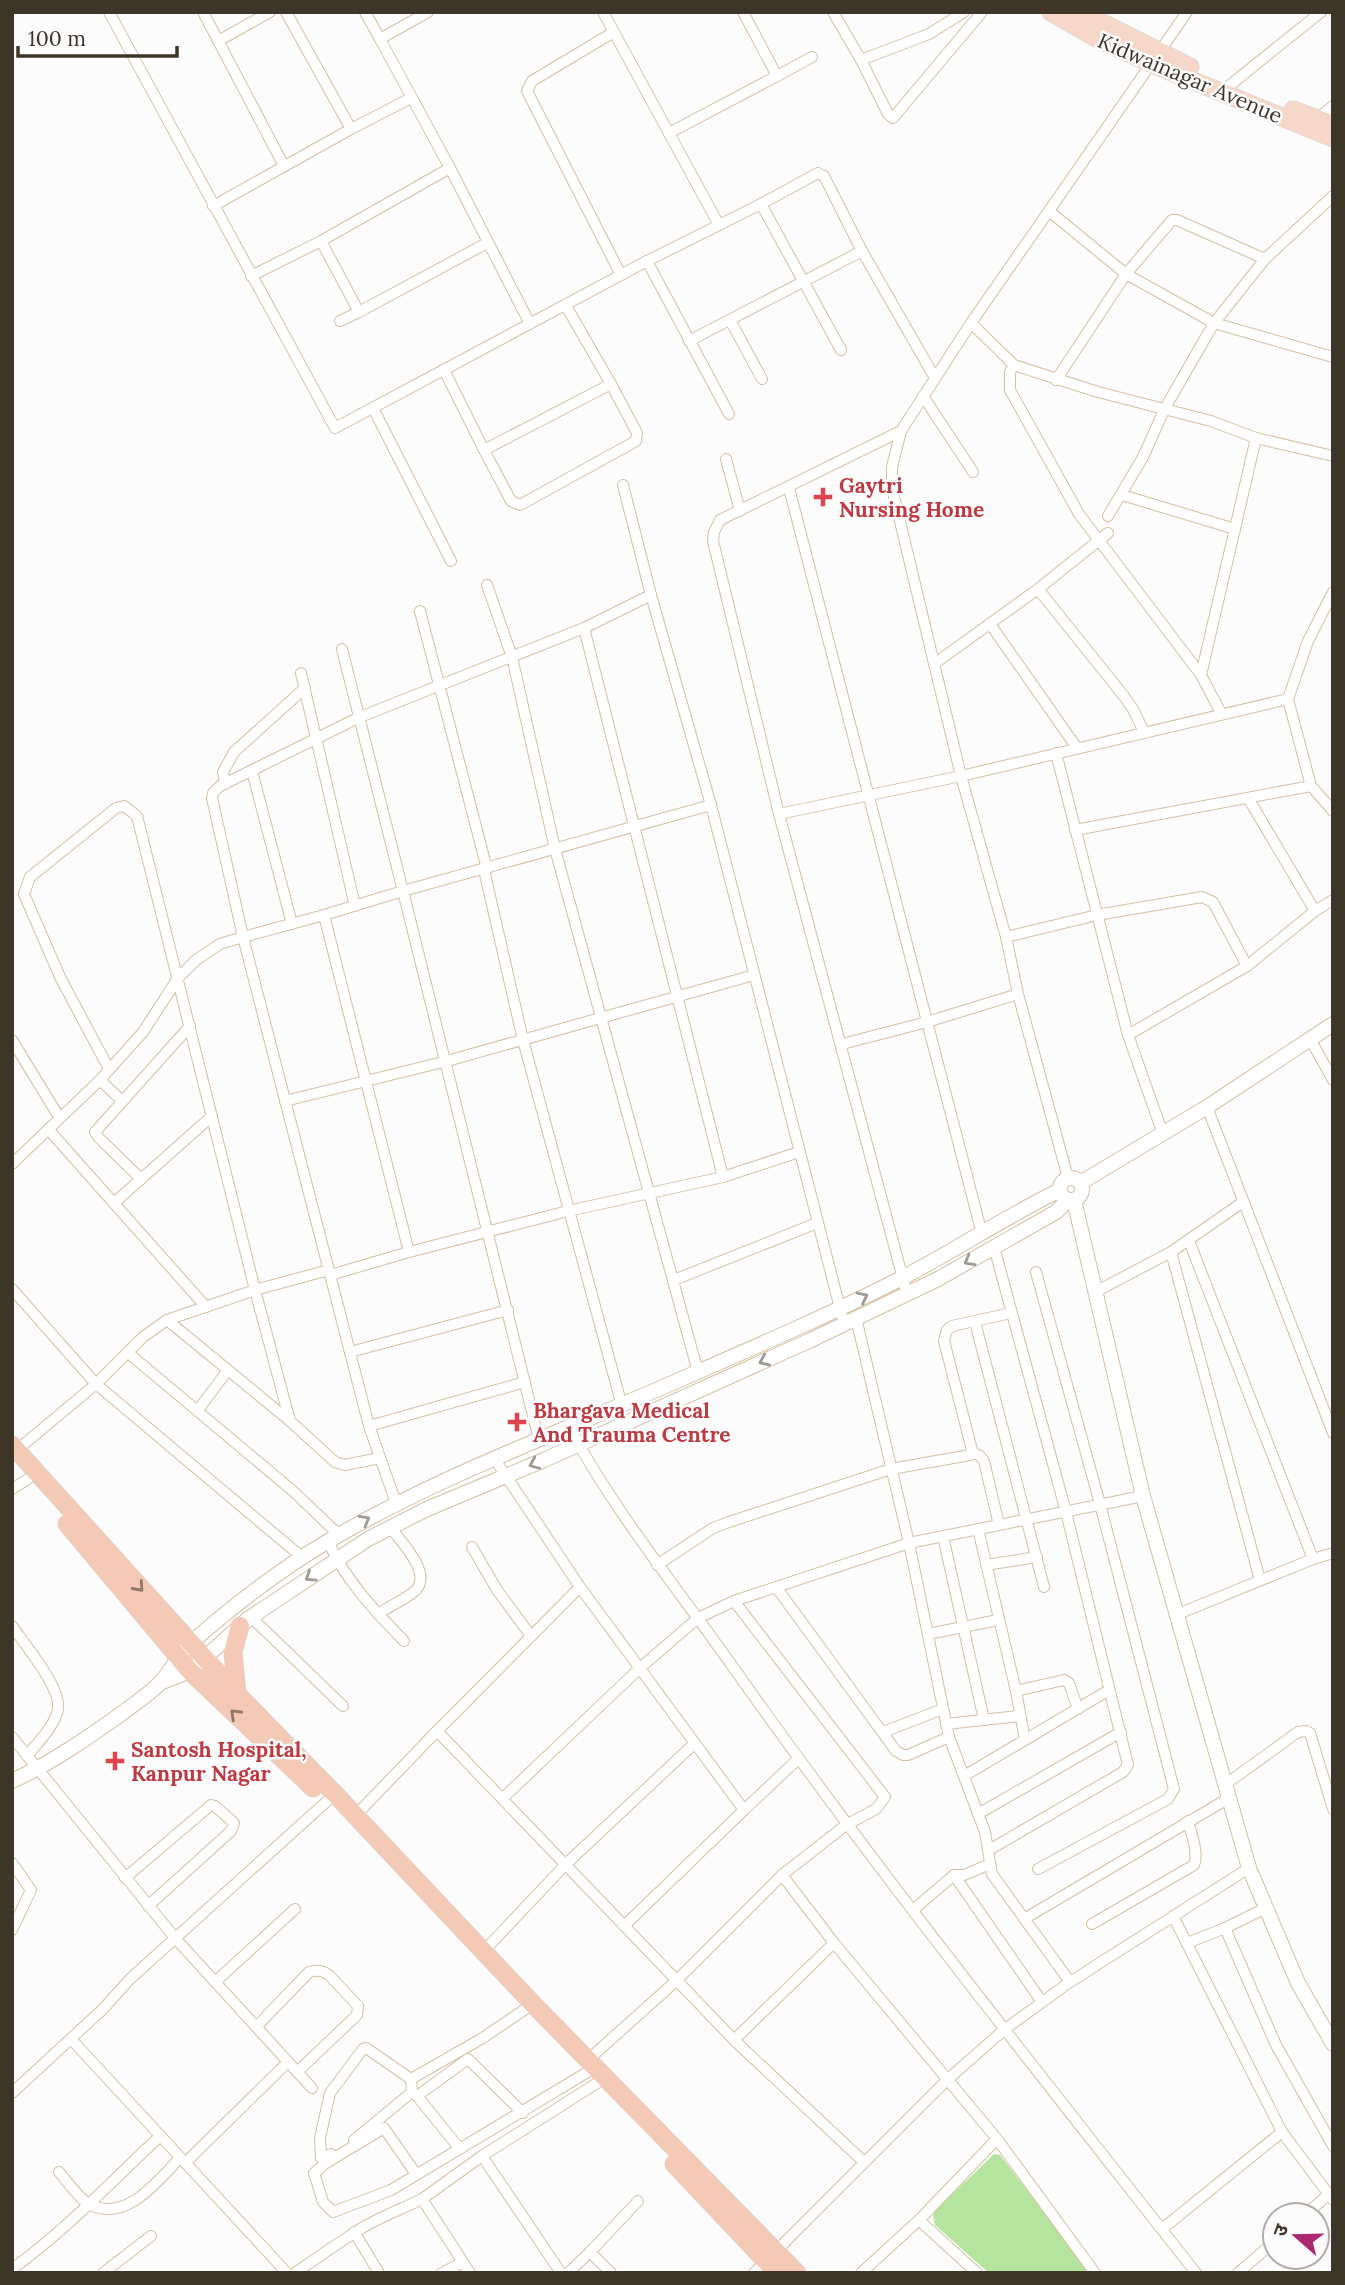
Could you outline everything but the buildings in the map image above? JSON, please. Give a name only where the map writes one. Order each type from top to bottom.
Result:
[{"type":"highway","points":[[14,1452],[27,1479],[190,1657],[331,1797],[355,1816],[484,1951],[530,2007]]},
{"type":"highway","points":[[14,1452],[190,1657],[237,1694],[331,1797],[595,2072],[768,2264],[797,2273]]},
{"type":"highway","points":[[237,1694],[233,1652],[245,1622]]},
{"type":"main road","name":"Kidwainagar Avenue","points":[[1051,12],[1098,39],[1230,85],[1325,122]]},
{"type":"main road","name":"Kidwainagar Avenue","points":[[1081,12],[1156,59],[1333,138]]},
{"type":"street","points":[[109,12],[332,426],[338,428],[647,261],[821,173],[935,378]]},
{"type":"street","points":[[203,12],[284,166]]},
{"type":"street","points":[[218,41],[270,12]]},
{"type":"street","points":[[286,12],[351,129]]},
{"type":"street","points":[[365,12],[450,168],[530,324]]},
{"type":"street","points":[[380,39],[428,12]]},
{"type":"street","points":[[603,12],[719,225]]},
{"type":"street","points":[[743,12],[777,76]]},
{"type":"street","points":[[833,12],[888,114],[893,118],[977,14]]},
{"type":"street","points":[[861,60],[929,34],[964,12]]},
{"type":"street","points":[[1186,12],[971,323],[901,431],[892,467],[892,488],[961,776],[1006,937],[1018,994],[1097,1291],[1143,1496],[1249,1868],[1298,1983],[1333,2044]]},
{"type":"street","points":[[1230,85],[1321,12]]},
{"type":"street","points":[[614,32],[532,81],[527,91],[621,275]]},
{"type":"street","points":[[669,133],[812,57]]},
{"type":"street","points":[[213,206],[351,129],[411,99]]},
{"type":"street","points":[[1325,122],[1333,106]]},
{"type":"street","points":[[251,276],[321,241],[450,168]]},
{"type":"street","points":[[1108,516],[1143,457],[1165,408],[1214,323],[1265,259],[1333,196]]},
{"type":"street","points":[[761,204],[841,350]]},
{"type":"street","points":[[1049,211],[1126,274],[1214,323],[1333,357]]},
{"type":"street","points":[[1056,380],[1126,274],[1172,220],[1265,259]]},
{"type":"street","points":[[321,241],[359,312]]},
{"type":"street","points":[[340,321],[487,243]]},
{"type":"street","points":[[689,341],[862,251]]},
{"type":"street","points":[[647,261],[729,414]]},
{"type":"street","points":[[444,370],[511,502],[520,505],[636,441],[637,433],[566,306]]},
{"type":"street","points":[[730,320],[762,379]]},
{"type":"street","points":[[971,323],[1014,365],[1056,380],[1165,408],[1256,438],[1333,456]]},
{"type":"street","points":[[1014,365],[1010,372],[1014,398],[1079,514],[1201,675],[1221,713]]},
{"type":"street","points":[[484,450],[611,384]]},
{"type":"street","points":[[923,396],[973,472]]},
{"type":"street","points":[[373,408],[452,561]]},
{"type":"street","points":[[901,431],[720,520],[712,541],[779,814],[907,1294]]},
{"type":"street","points":[[1201,675],[1256,438]]},
{"type":"street","points":[[726,459],[740,511]]},
{"type":"street","points":[[623,485],[651,595],[711,805],[839,1308],[850,1321],[891,1469],[949,1737],[978,1814],[989,1850],[992,1874],[1070,1982]]},
{"type":"street","points":[[789,488],[982,1234]]},
{"type":"street","points":[[1122,495],[1235,529]]},
{"type":"street","points":[[934,664],[1038,589],[1108,533]]},
{"type":"street","points":[[487,585],[512,657],[555,849],[698,1372]]},
{"type":"street","points":[[1038,589],[1133,709],[1144,732]]},
{"type":"street","points":[[1333,592],[1308,641],[1288,699],[1311,786],[1333,811]]},
{"type":"street","points":[[396,1503],[369,1426],[329,1272],[243,937],[213,793],[225,784],[360,718],[584,628],[651,595]]},
{"type":"street","points":[[420,611],[486,869],[523,1040],[622,1406]]},
{"type":"street","points":[[990,624],[1077,748]]},
{"type":"street","points":[[584,628],[723,1177]]},
{"type":"street","points":[[342,649],[540,1440]]},
{"type":"street","points":[[302,673],[355,906]]},
{"type":"street","points":[[225,784],[223,772],[234,752],[305,688]]},
{"type":"street","points":[[779,814],[961,776],[1288,699]]},
{"type":"street","points":[[1056,753],[1128,1035],[1163,1134]]},
{"type":"street","points":[[252,771],[292,924]]},
{"type":"street","points":[[1075,830],[1311,786]]},
{"type":"street","points":[[1248,797],[1315,912]]},
{"type":"street","points":[[12,1164],[100,1080],[143,1032],[178,978],[196,960],[220,944],[711,805]]},
{"type":"street","points":[[109,1069],[18,894],[30,877],[116,808],[124,806],[137,816],[290,1420]]},
{"type":"street","points":[[1006,937],[1097,915],[1197,896],[1213,902],[1247,966]]},
{"type":"street","points":[[1128,1035],[1247,966],[1333,900]]},
{"type":"street","points":[[324,915],[409,1252]]},
{"type":"street","points":[[285,1101],[447,1061],[754,975]]},
{"type":"street","points":[[842,1044],[1018,994]]},
{"type":"street","points":[[190,1657],[227,1611],[333,1538],[396,1503],[494,1458],[622,1406],[901,1278],[1070,1190],[1208,1107],[1333,1024]]},
{"type":"street","points":[[141,1179],[96,1132],[190,1026]]},
{"type":"street","points":[[1310,1039],[1333,1080]]},
{"type":"street","points":[[12,1040],[59,1117]]},
{"type":"street","points":[[100,1080],[122,1101]]},
{"type":"street","points":[[1208,1107],[1333,1433]]},
{"type":"street","points":[[114,1203],[212,1116]]},
{"type":"street","points":[[48,1129],[206,1307]]},
{"type":"street","points":[[14,1452],[96,1384],[143,1337],[167,1320],[255,1290],[568,1211],[723,1177],[799,1152]]},
{"type":"street","points":[[12,1781],[37,1770],[89,1738],[190,1657],[336,1559],[390,1527],[907,1294],[1056,1212],[1070,1190]]},
{"type":"street","points":[[1097,1291],[1171,1252],[1243,1202]]},
{"type":"street","points":[[674,1280],[817,1223]]},
{"type":"street","points":[[1189,1241],[1313,1559]]},
{"type":"street","points":[[989,1850],[1126,1769],[1128,1759],[1066,1512],[994,1247]]},
{"type":"street","points":[[1171,1252],[1260,1580]]},
{"type":"street","points":[[1036,1272],[1174,1789],[1168,1799],[1038,1869]]},
{"type":"street","points":[[12,1289],[96,1384],[303,1558]]},
{"type":"street","points":[[350,1352],[508,1310]]},
{"type":"street","points":[[971,1453],[944,1341],[947,1330],[952,1326],[1011,1313]]},
{"type":"street","points":[[167,1320],[290,1420],[335,1462],[345,1465],[380,1458]]},
{"type":"street","points":[[975,1322],[1044,1587]]},
{"type":"street","points":[[127,1352],[293,1491],[333,1538],[336,1559],[351,1581],[404,1641]]},
{"type":"street","points":[[198,1410],[228,1370]]},
{"type":"street","points":[[369,1426],[525,1382]]},
{"type":"street","points":[[569,1427],[657,1565],[846,1825],[1195,2273]]},
{"type":"street","points":[[657,1565],[713,1528],[891,1469],[968,1456],[971,1453],[979,1455],[984,1461],[999,1525]]},
{"type":"street","points":[[494,1458],[580,1587],[744,1810]]},
{"type":"street","points":[[12,1489],[27,1479]]},
{"type":"street","points":[[503,1798],[640,1668],[698,1618],[734,1601],[909,1543],[1143,1496]]},
{"type":"street","points":[[378,1614],[415,1590],[421,1582],[419,1567],[390,1527]]},
{"type":"street","points":[[978,1529],[1025,1740]]},
{"type":"street","points":[[943,1536],[985,1720]]},
{"type":"street","points":[[472,1546],[497,1590],[531,1636]]},
{"type":"street","points":[[1178,1614],[1333,1553]]},
{"type":"street","points":[[986,1565],[1037,1557]]},
{"type":"street","points":[[355,1816],[580,1587]]},
{"type":"street","points":[[776,1587],[896,1751],[903,1755],[949,1737]]},
{"type":"street","points":[[295,2273],[321,2254],[340,2245],[354,2232],[422,2199],[595,2072],[676,1981],[782,1875],[846,1825],[876,1809],[885,1797],[734,1601]]},
{"type":"street","points":[[928,1634],[998,1620]]},
{"type":"street","points":[[245,1622],[343,1706]]},
{"type":"street","points":[[12,1626],[51,1684],[58,1708],[52,1723],[27,1756]]},
{"type":"street","points":[[1016,1691],[1064,1681],[1069,1683],[1078,1709]]},
{"type":"street","points":[[964,1776],[1109,1690]]},
{"type":"street","points":[[883,1732],[943,1709]]},
{"type":"street","points":[[946,1724],[1019,1716]]},
{"type":"street","points":[[437,1731],[734,2040],[864,2162]]},
{"type":"street","points":[[978,1814],[1121,1731]]},
{"type":"street","points":[[1024,1919],[1188,1821],[1298,1732],[1310,1733],[1329,1784],[1333,1809]]},
{"type":"street","points":[[12,1737],[175,1938],[312,2088]]},
{"type":"street","points":[[484,1951],[566,1864],[695,1743]]},
{"type":"street","points":[[624,1926],[798,1759]]},
{"type":"street","points":[[12,2093],[175,1938],[331,1797]]},
{"type":"street","points":[[125,1878],[211,1805],[231,1819],[234,1824],[231,1831],[148,1906]]},
{"type":"street","points":[[1093,1924],[1194,1865],[1195,1850],[1188,1821]]},
{"type":"street","points":[[12,1863],[31,1890],[12,1930]]},
{"type":"street","points":[[913,1910],[954,1875],[964,1875],[989,1864]]},
{"type":"street","points":[[768,2264],[864,2162],[947,2080],[1005,2029],[1070,1982],[1249,1868]]},
{"type":"street","points":[[782,1875],[834,1943],[997,2139],[1095,2273]]},
{"type":"street","points":[[954,1875],[1042,2002]]},
{"type":"street","points":[[1187,1943],[1266,1908]]},
{"type":"street","points":[[215,1982],[295,1909]]},
{"type":"street","points":[[1173,1916],[1282,2132],[1331,2197]]},
{"type":"street","points":[[1225,1928],[1276,2045],[1333,2146]]},
{"type":"street","points":[[734,2040],[834,1943]]},
{"type":"street","points":[[256,2027],[309,1972],[316,1970],[329,1975],[358,2006],[357,2015],[297,2072]]},
{"type":"street","points":[[411,2079],[530,2007]]},
{"type":"street","points":[[71,2039],[287,2273]]},
{"type":"street","points":[[366,2048],[411,2079],[412,2092],[354,2140],[321,2158],[320,2138],[330,2092],[363,2049],[366,2048]]},
{"type":"street","points":[[460,2149],[417,2096],[468,2059],[523,2113]]},
{"type":"street","points":[[59,2172],[89,2204],[113,2208],[129,2204],[183,2160],[288,2062]]},
{"type":"street","points":[[416,2174],[384,2128],[314,2173],[323,2202],[333,2212],[391,2190],[595,2072]]},
{"type":"street","points":[[1161,2229],[1282,2132]]},
{"type":"street","points":[[16,2269],[160,2136]]},
{"type":"street","points":[[861,2273],[919,2220],[997,2139]]},
{"type":"street","points":[[482,2156],[561,2273]]},
{"type":"street","points":[[422,2199],[470,2273]]},
{"type":"street","points":[[568,2273],[638,2201]]},
{"type":"street","points":[[919,2220],[976,2273]]},
{"type":"street","points":[[354,2232],[379,2273]]},
{"type":"street","points":[[103,2273],[151,2235]]},
{"type":"street","points":[[590,2252],[611,2273]]},
{"type":"street","points":[[1238,2273],[1261,2253]]},
{"type":"street","points":[[442,2273],[463,2262]]},
{"type":"green space","points":[[994,2154],[1000,2155],[1090,2273],[989,2273],[935,2225],[935,2211]]},
{"type":"place","name":"Gaytri Nursing Home","points":[[823,497]]},
{"type":"place","name":"Bhargava Medical And Trauma Centre","points":[[517,1422]]},
{"type":"place","name":"Santosh Hospital, Kanpur Nagar","points":[[115,1761]]}]
